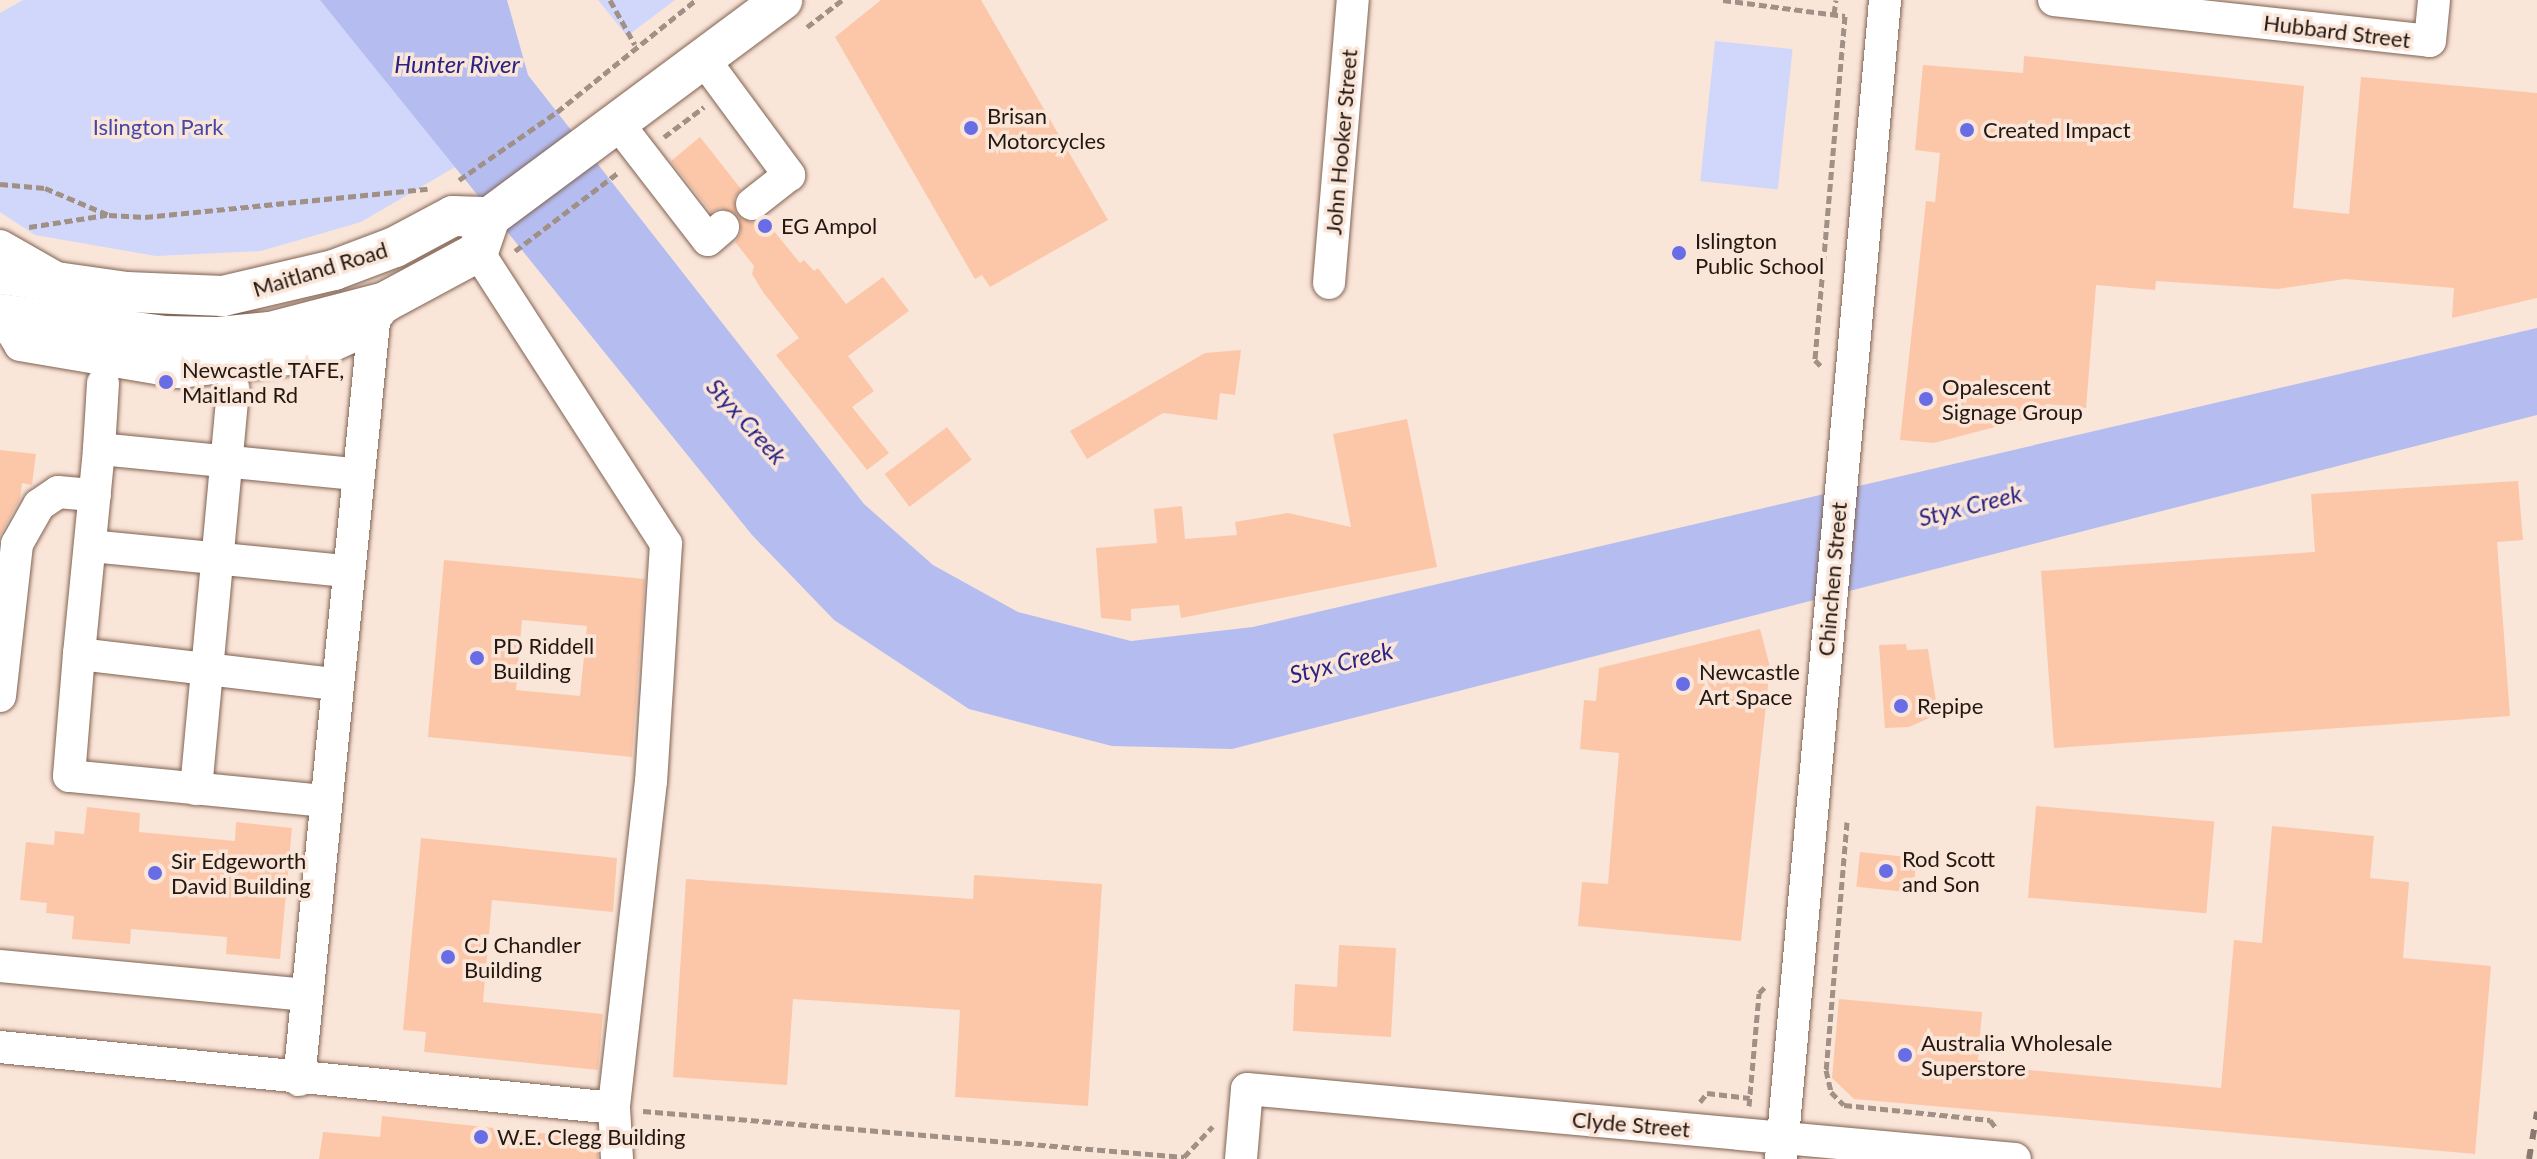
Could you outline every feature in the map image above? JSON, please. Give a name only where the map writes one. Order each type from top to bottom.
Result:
[{"type":"main road","name":"Maitland Road","points":[[1,314],[151,335],[218,337],[380,312],[484,234],[598,163],[619,125],[782,0]]},
{"type":"main road","name":"Maitland Road","points":[[0,274],[159,294],[253,292],[369,257],[453,216],[484,234]]},
{"type":"street","name":"John Hooker Street","points":[[1329,283],[1353,0]]},
{"type":"street","name":"Chinchen Street","points":[[1782,1148],[1885,0]]},
{"type":"street","name":"Hubbard Street","points":[[2054,0],[2158,5],[2430,41],[2434,0]]},
{"type":"street","points":[[705,61],[789,175],[752,204]]},
{"type":"street","points":[[619,125],[708,240],[723,227]]},
{"type":"street","points":[[484,234],[666,544],[651,781],[614,1108],[617,1159]]},
{"type":"street","points":[[8,238],[63,283]]},
{"type":"street","points":[[299,1080],[355,474],[380,312]]},
{"type":"street","points":[[103,383],[69,776],[325,801]]},
{"type":"street","points":[[196,789],[233,388]]},
{"type":"street","points":[[99,449],[355,474]]},
{"type":"street","points":[[0,696],[17,544],[39,505],[58,492],[95,495]]},
{"type":"street","points":[[90,546],[346,571]]},
{"type":"street","points":[[79,654],[336,684]]},
{"type":"street","points":[[0,966],[307,995]]},
{"type":"street","points":[[0,1047],[299,1080],[614,1108]]},
{"type":"street","points":[[1241,1159],[1247,1089]]},
{"type":"street","name":"Clyde Street","points":[[1247,1089],[1782,1148],[2015,1159]]},
{"type":"path","points":[[610,0],[635,45]]},
{"type":"path","points":[[452,187],[557,112],[635,45],[696,0]]},
{"type":"path","points":[[1723,0],[1845,16],[1815,360]]},
{"type":"path","points":[[1834,14],[1836,0]]},
{"type":"path","points":[[522,246],[598,163]]},
{"type":"path","points":[[0,184],[45,188],[109,215]]},
{"type":"path","points":[[8,238],[109,215],[243,211],[437,188]]},
{"type":"path","points":[[1847,822],[1826,1070],[1831,1092],[1844,1105],[1990,1120]]},
{"type":"path","points":[[1707,1093],[1750,1098],[1759,993]]},
{"type":"path","points":[[614,1108],[1184,1157],[1247,1089]]},
{"type":"green space","name":"Islington Park","points":[[23,0],[320,0],[457,166],[361,222],[261,251],[156,256],[35,235],[0,212],[0,13]]},
{"type":"green space","points":[[598,0],[675,0],[627,36]]},
{"type":"green space","points":[[1715,41],[1793,49],[1778,189],[1700,181]]},
{"type":"water","name":"Hunter River","points":[[320,0],[507,0],[528,75],[864,504],[933,565],[1018,612],[1131,641],[1253,627],[2537,328],[2537,415],[1232,749],[1112,746],[969,709],[834,620],[752,535]]},
{"type":"building","name":"Brisan Motorcycles","points":[[881,0],[981,0],[1108,220],[990,287],[982,275],[975,279],[835,37]]},
{"type":"building","points":[[2024,56],[2304,86],[2293,208],[2349,214],[2361,77],[2537,93],[2537,298],[2452,318],[2454,288],[2345,279],[2278,289],[2156,281],[2155,290],[2096,285],[2086,408],[2046,404],[2045,414],[1934,443],[1900,440],[1926,201],[1935,202],[1940,153],[1915,150],[1923,65],[2023,73]]},
{"type":"building","points":[[700,137],[741,189],[734,198],[736,214],[720,208],[711,212],[671,161]]},
{"type":"building","points":[[739,217],[754,223],[764,219],[800,263],[804,260],[814,271],[818,268],[846,304],[883,277],[909,311],[848,356],[874,391],[852,407],[889,453],[867,470],[776,355],[799,338],[763,292],[752,274],[754,266],[735,242],[741,232]]},
{"type":"building","points":[[1241,350],[1235,395],[1220,393],[1217,420],[1163,413],[1087,459],[1070,431],[1205,353]]},
{"type":"building","points":[[1407,419],[1437,567],[1181,618],[1179,605],[1131,609],[1131,621],[1101,618],[1096,548],[1157,543],[1154,509],[1182,506],[1185,539],[1237,535],[1235,522],[1288,513],[1351,527],[1333,434]]},
{"type":"building","points":[[947,427],[972,460],[909,507],[885,474]]},
{"type":"building","points":[[0,450],[36,454],[32,485],[22,483],[20,499],[0,535]]},
{"type":"building","points":[[2518,481],[2523,540],[2497,542],[2510,716],[2054,748],[2041,571],[2315,552],[2311,494]]},
{"type":"building","name":"PD Riddell Building","points":[[444,560],[645,579],[632,757],[428,737]],"holes":[[[522,620],[587,626],[580,696],[516,690]]]},
{"type":"building","points":[[1760,629],[1770,667],[1741,941],[1578,926],[1582,882],[1608,884],[1619,753],[1580,749],[1584,700],[1596,701],[1599,668]]},
{"type":"building","points":[[1906,644],[1907,650],[1928,649],[1938,714],[1909,727],[1885,728],[1879,645]]},
{"type":"building","points":[[2036,806],[2214,822],[2206,913],[2028,898]]},
{"type":"building","name":"Sir Edgeworth David Building","points":[[87,807],[140,813],[139,832],[235,841],[236,822],[292,828],[280,959],[226,954],[227,937],[131,929],[130,944],[72,939],[74,916],[46,913],[47,903],[20,900],[26,842],[54,845],[55,831],[84,834]]},
{"type":"building","points":[[2272,826],[2374,836],[2370,878],[2409,882],[2403,958],[2491,966],[2475,1154],[1854,1099],[1832,1078],[1839,999],[1982,1012],[1978,1060],[2014,1063],[2019,1069],[2221,1088],[2234,940],[2262,943]]},
{"type":"building","name":"CJ Chandler Building","points":[[421,838],[617,858],[613,912],[492,900],[483,1002],[603,1014],[598,1070],[424,1052],[426,1032],[403,1030]]},
{"type":"building","points":[[1860,852],[1917,858],[1913,893],[1856,887]]},
{"type":"building","points":[[974,875],[1102,884],[1088,1106],[955,1097],[960,1010],[793,999],[787,1085],[673,1077],[686,879],[973,899]]},
{"type":"building","points":[[1339,945],[1396,948],[1391,1037],[1293,1031],[1295,984],[1337,987]]},
{"type":"building","name":"W.E. Clegg Building","points":[[382,1116],[597,1139],[598,1159],[319,1159],[323,1132],[380,1137]]},
{"type":"railway","points":[[2529,1159],[2537,1112]]},
{"type":"place","name":"Brisan Motorcycles","points":[[971,128]]},
{"type":"place","name":"Created Impact","points":[[1967,130]]},
{"type":"place","name":"EG Ampol","points":[[765,226]]},
{"type":"place","name":"Islington Public School","points":[[1679,253]]},
{"type":"place","name":"Newcastle TAFE, Maitland Rd","points":[[166,382]]},
{"type":"place","name":"Opalescent Signage Group","points":[[1926,399]]},
{"type":"place","name":"PD Riddell Building","points":[[477,658]]},
{"type":"place","name":"Newcastle Art Space","points":[[1683,684]]},
{"type":"place","name":"Repipe","points":[[1901,706]]},
{"type":"place","name":"Rod Scott and Son","points":[[1886,871]]},
{"type":"place","name":"Sir Edgeworth David Building","points":[[155,873]]},
{"type":"place","name":"CJ Chandler Building","points":[[448,957]]},
{"type":"place","name":"Australia Wholesale Superstore","points":[[1905,1055]]},
{"type":"place","name":"W.E. Clegg Building","points":[[481,1137]]},
{"type":"water label","name":"Styx Creek","points":[[747,421]]},
{"type":"water label","name":"Styx Creek","points":[[1970,505]]},
{"type":"water label","name":"Styx Creek","points":[[1341,662]]}]
